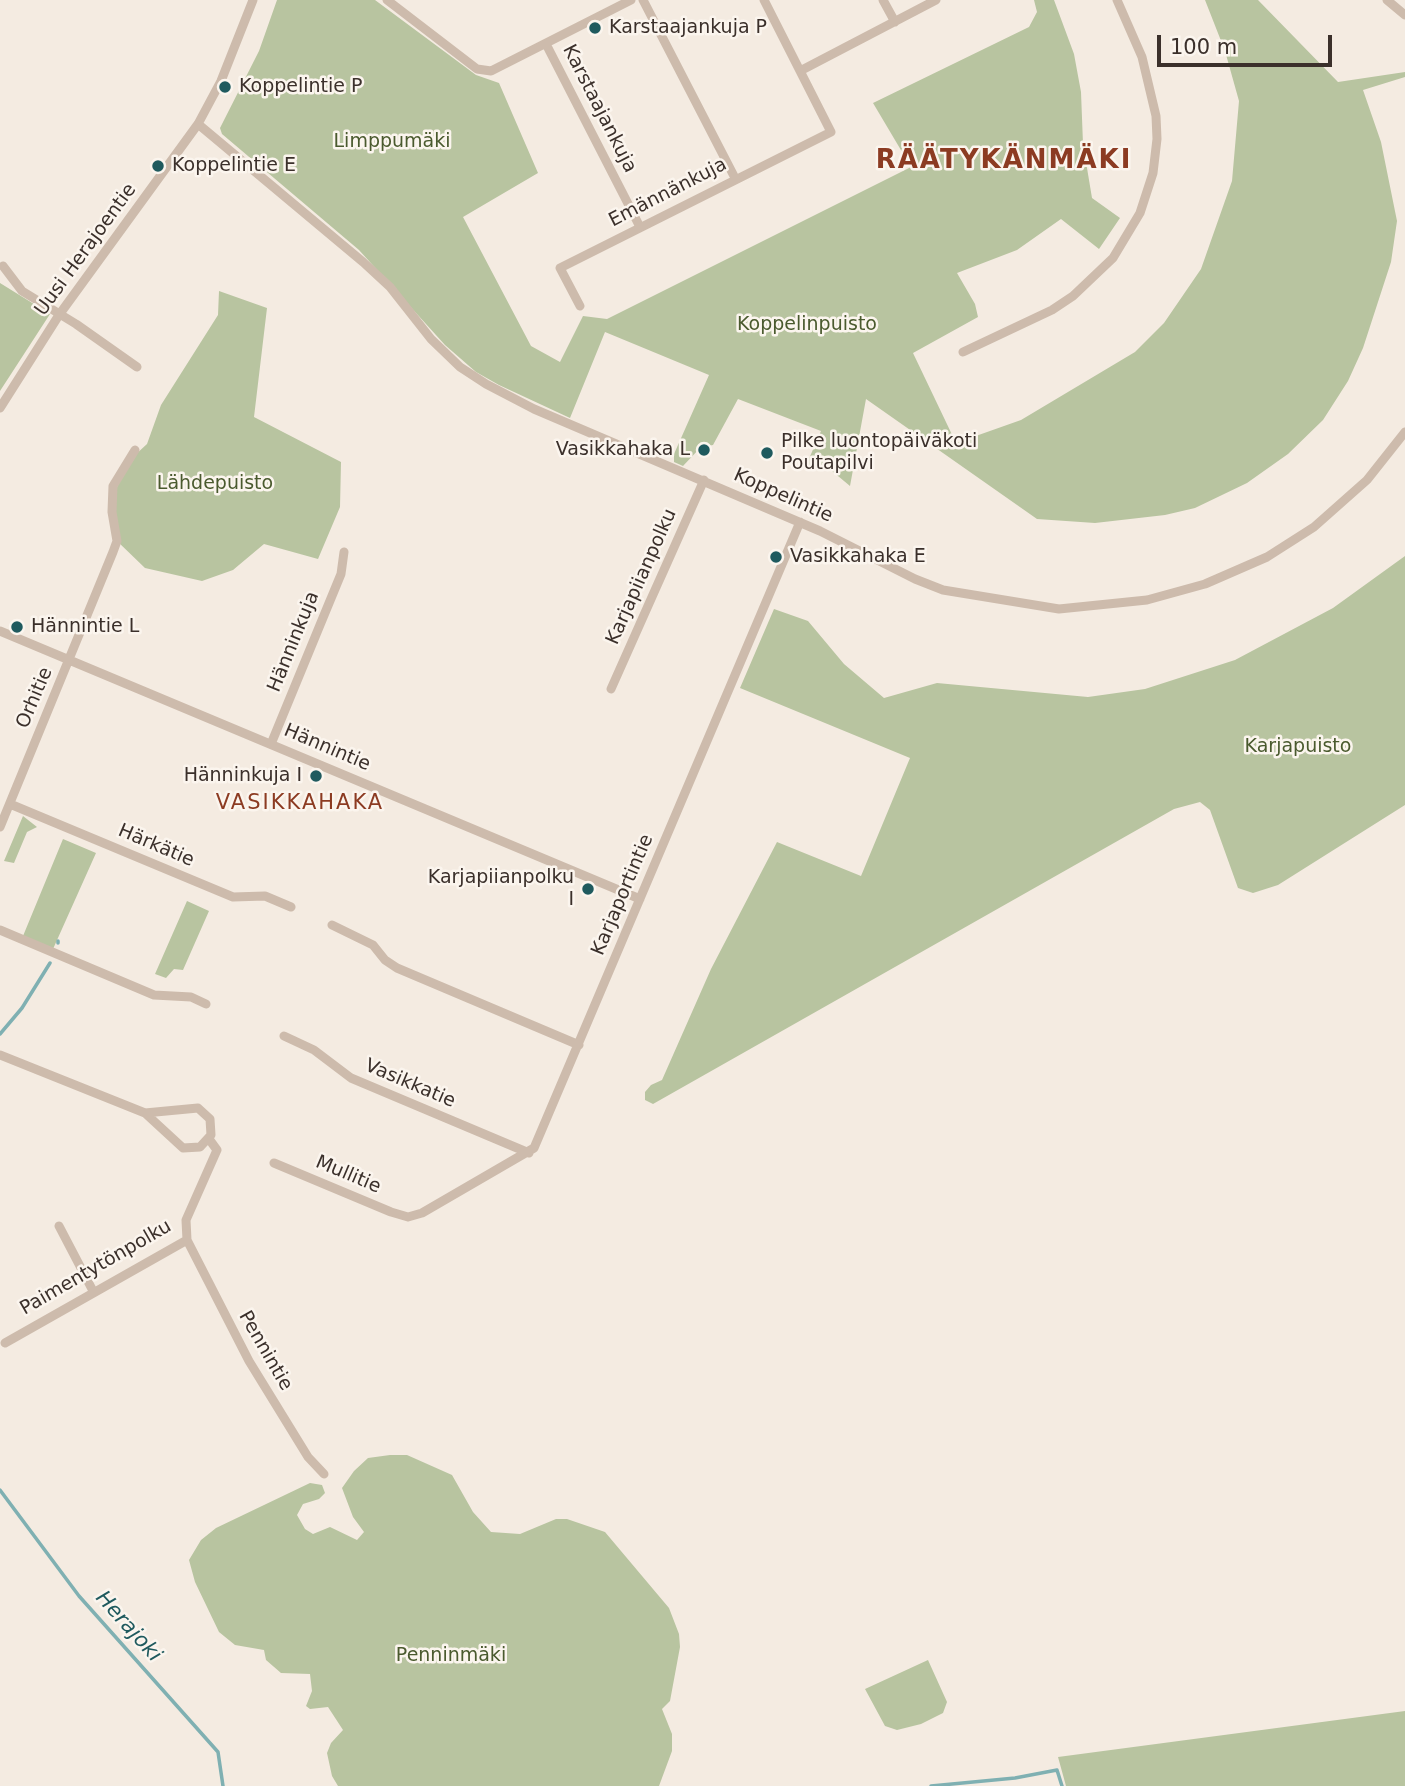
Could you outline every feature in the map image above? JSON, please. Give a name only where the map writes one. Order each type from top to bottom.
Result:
[{"type":"street","name":"Uusi Herajoentie","points":[[0,408],[59,315],[198,124],[221,81],[253,0]]},
{"type":"street","points":[[387,0],[477,69],[491,71],[631,0]]},
{"type":"street","points":[[643,0],[735,178]]},
{"type":"street","points":[[764,0],[800,71],[936,0]]},
{"type":"street","points":[[883,0],[895,22]]},
{"type":"street","points":[[963,352],[1052,310],[1073,296],[1113,258],[1140,213],[1156,154],[1156,116],[1142,57],[1117,0]]},
{"type":"street","points":[[1387,0],[1405,15]]},
{"type":"street","name":"Karstaajankuja","points":[[545,44],[640,227]]},
{"type":"street","name":"Emännänkuja","points":[[580,306],[560,268],[831,132],[800,71]]},
{"type":"street","name":"Koppelintie","points":[[198,124],[390,287],[431,340],[460,367],[511,398],[800,522],[915,579],[963,595],[1059,609],[1134,602],[1205,584],[1250,566],[1289,545],[1352,496],[1405,432]]},
{"type":"street","points":[[3,265],[22,291],[76,324],[137,368]]},
{"type":"street","name":"Orhitie","points":[[0,827],[117,541],[112,512],[113,486],[135,450]]},
{"type":"street","name":"Karjapiianpolku","points":[[611,689],[704,480]]},
{"type":"street","name":"Karjaportintie","points":[[529,1153],[538,1140],[579,1045],[800,522]]},
{"type":"street","name":"Hänninkuja","points":[[271,744],[341,574],[344,552]]},
{"type":"street","name":"Hännintie","points":[[0,631],[640,899]]},
{"type":"street","name":"Härkätie","points":[[10,804],[233,897],[265,896],[291,907]]},
{"type":"street","points":[[332,925],[373,945],[385,960],[397,968],[579,1045]]},
{"type":"street","points":[[0,930],[154,995],[191,998],[206,1003]]},
{"type":"street","name":"Vasikkatie","points":[[284,1036],[314,1050],[351,1078],[529,1153]]},
{"type":"street","points":[[0,1055],[145,1113],[183,1148],[196,1149],[209,1139],[210,1119],[198,1108],[145,1113]]},
{"type":"street","name":"Paimentytönpolku","points":[[5,1343],[187,1240],[186,1220],[217,1150],[209,1139]]},
{"type":"street","name":"Mullitie","points":[[274,1163],[408,1217],[422,1213],[529,1153]]},
{"type":"street","points":[[59,1226],[93,1291]]},
{"type":"street","name":"Pennintie","points":[[187,1240],[249,1362],[308,1457],[324,1474]]},
{"type":"green space","name":"Koppelinpuisto","points":[[277,0],[375,0],[476,75],[499,83],[538,173],[463,217],[531,346],[560,362],[583,316],[607,319],[911,167],[873,103],[1029,27],[1037,12],[1034,0],[1054,0],[1074,54],[1081,92],[1083,144],[1092,198],[1120,218],[1099,249],[1061,219],[1017,250],[957,273],[975,304],[978,317],[913,353],[956,443],[1021,420],[1135,352],[1164,323],[1201,269],[1232,181],[1239,101],[1225,51],[1205,0],[1258,0],[1338,82],[1405,72],[1405,77],[1363,90],[1381,142],[1397,221],[1391,262],[1363,348],[1348,381],[1323,420],[1288,454],[1247,483],[1195,508],[1165,515],[1095,523],[1037,519],[866,399],[850,486],[826,466],[805,468],[821,431],[738,399],[713,445],[701,447],[683,466],[674,462],[674,454],[709,375],[605,332],[570,418],[499,385],[476,372],[445,345],[359,250],[222,134],[220,128],[259,51]]},
{"type":"green space","points":[[0,283],[50,314],[0,391]]},
{"type":"green space","name":"Lähdepuisto","points":[[219,291],[267,308],[254,417],[341,462],[340,507],[318,559],[264,544],[233,570],[202,581],[145,568],[117,541],[112,512],[121,468],[147,444],[161,405],[218,315]]},
{"type":"green space","name":"Karjapuisto","points":[[1405,556],[1405,805],[1278,885],[1253,893],[1238,888],[1210,810],[1200,802],[1174,809],[653,1104],[645,1100],[645,1092],[651,1085],[662,1080],[711,969],[777,842],[861,876],[910,758],[740,688],[774,609],[808,621],[844,664],[884,698],[937,683],[1088,697],[1145,689],[1235,660],[1333,608]]},
{"type":"green space","points":[[23,816],[37,827],[27,832],[14,863],[4,861]]},
{"type":"green space","points":[[63,839],[96,853],[53,949],[23,936]]},
{"type":"green space","points":[[187,901],[209,911],[183,970],[174,969],[166,978],[155,974]]},
{"type":"green space","name":"Penninmäki","points":[[407,1455],[452,1475],[473,1512],[491,1532],[520,1534],[556,1519],[567,1519],[605,1532],[669,1608],[679,1634],[680,1647],[670,1701],[662,1709],[672,1734],[672,1751],[659,1786],[338,1786],[332,1776],[327,1753],[331,1743],[343,1730],[328,1707],[310,1709],[306,1706],[312,1691],[310,1674],[281,1673],[266,1660],[264,1650],[235,1645],[219,1632],[195,1582],[189,1560],[201,1540],[216,1528],[310,1483],[322,1485],[325,1493],[319,1499],[303,1504],[297,1515],[305,1529],[313,1534],[330,1527],[357,1540],[364,1532],[353,1517],[342,1488],[368,1458]]},
{"type":"green space","points":[[928,1660],[947,1702],[943,1713],[921,1724],[897,1730],[885,1726],[865,1689]]},
{"type":"green space","points":[[1405,1711],[1405,1786],[1066,1786],[1058,1757]]},
{"type":"waterway","points":[[0,1034],[22,1008],[50,963]]},
{"type":"waterway","name":"Herajoki","points":[[0,1490],[79,1596],[218,1752],[223,1786]]},
{"type":"waterway","points":[[931,1786],[1015,1778],[1057,1770],[1062,1786]]},
{"type":"place","name":"Karstaajankuja P","points":[[595,28]]},
{"type":"place","name":"Koppelintie P","points":[[225,87]]},
{"type":"place","name":"Koppelintie E","points":[[158,166]]},
{"type":"place","name":"Vasikkahaka L","points":[[704,450]]},
{"type":"place","name":"Pilke luontopäiväkoti Poutapilvi","points":[[767,453]]},
{"type":"place","name":"Vasikkahaka E","points":[[776,557]]},
{"type":"place","name":"Hännintie L","points":[[17,627]]},
{"type":"place","name":"Hänninkuja I","points":[[316,776]]},
{"type":"place","name":"Karjapiianpolku I","points":[[588,889]]},
{"type":"district","name":"RÄÄTYKÄNMÄKI","points":[[1004,161]]},
{"type":"district","name":"VASIKKAHAKA","points":[[300,804]]},
{"type":"park label","name":"Limppumäki","points":[[392,142]]}]
